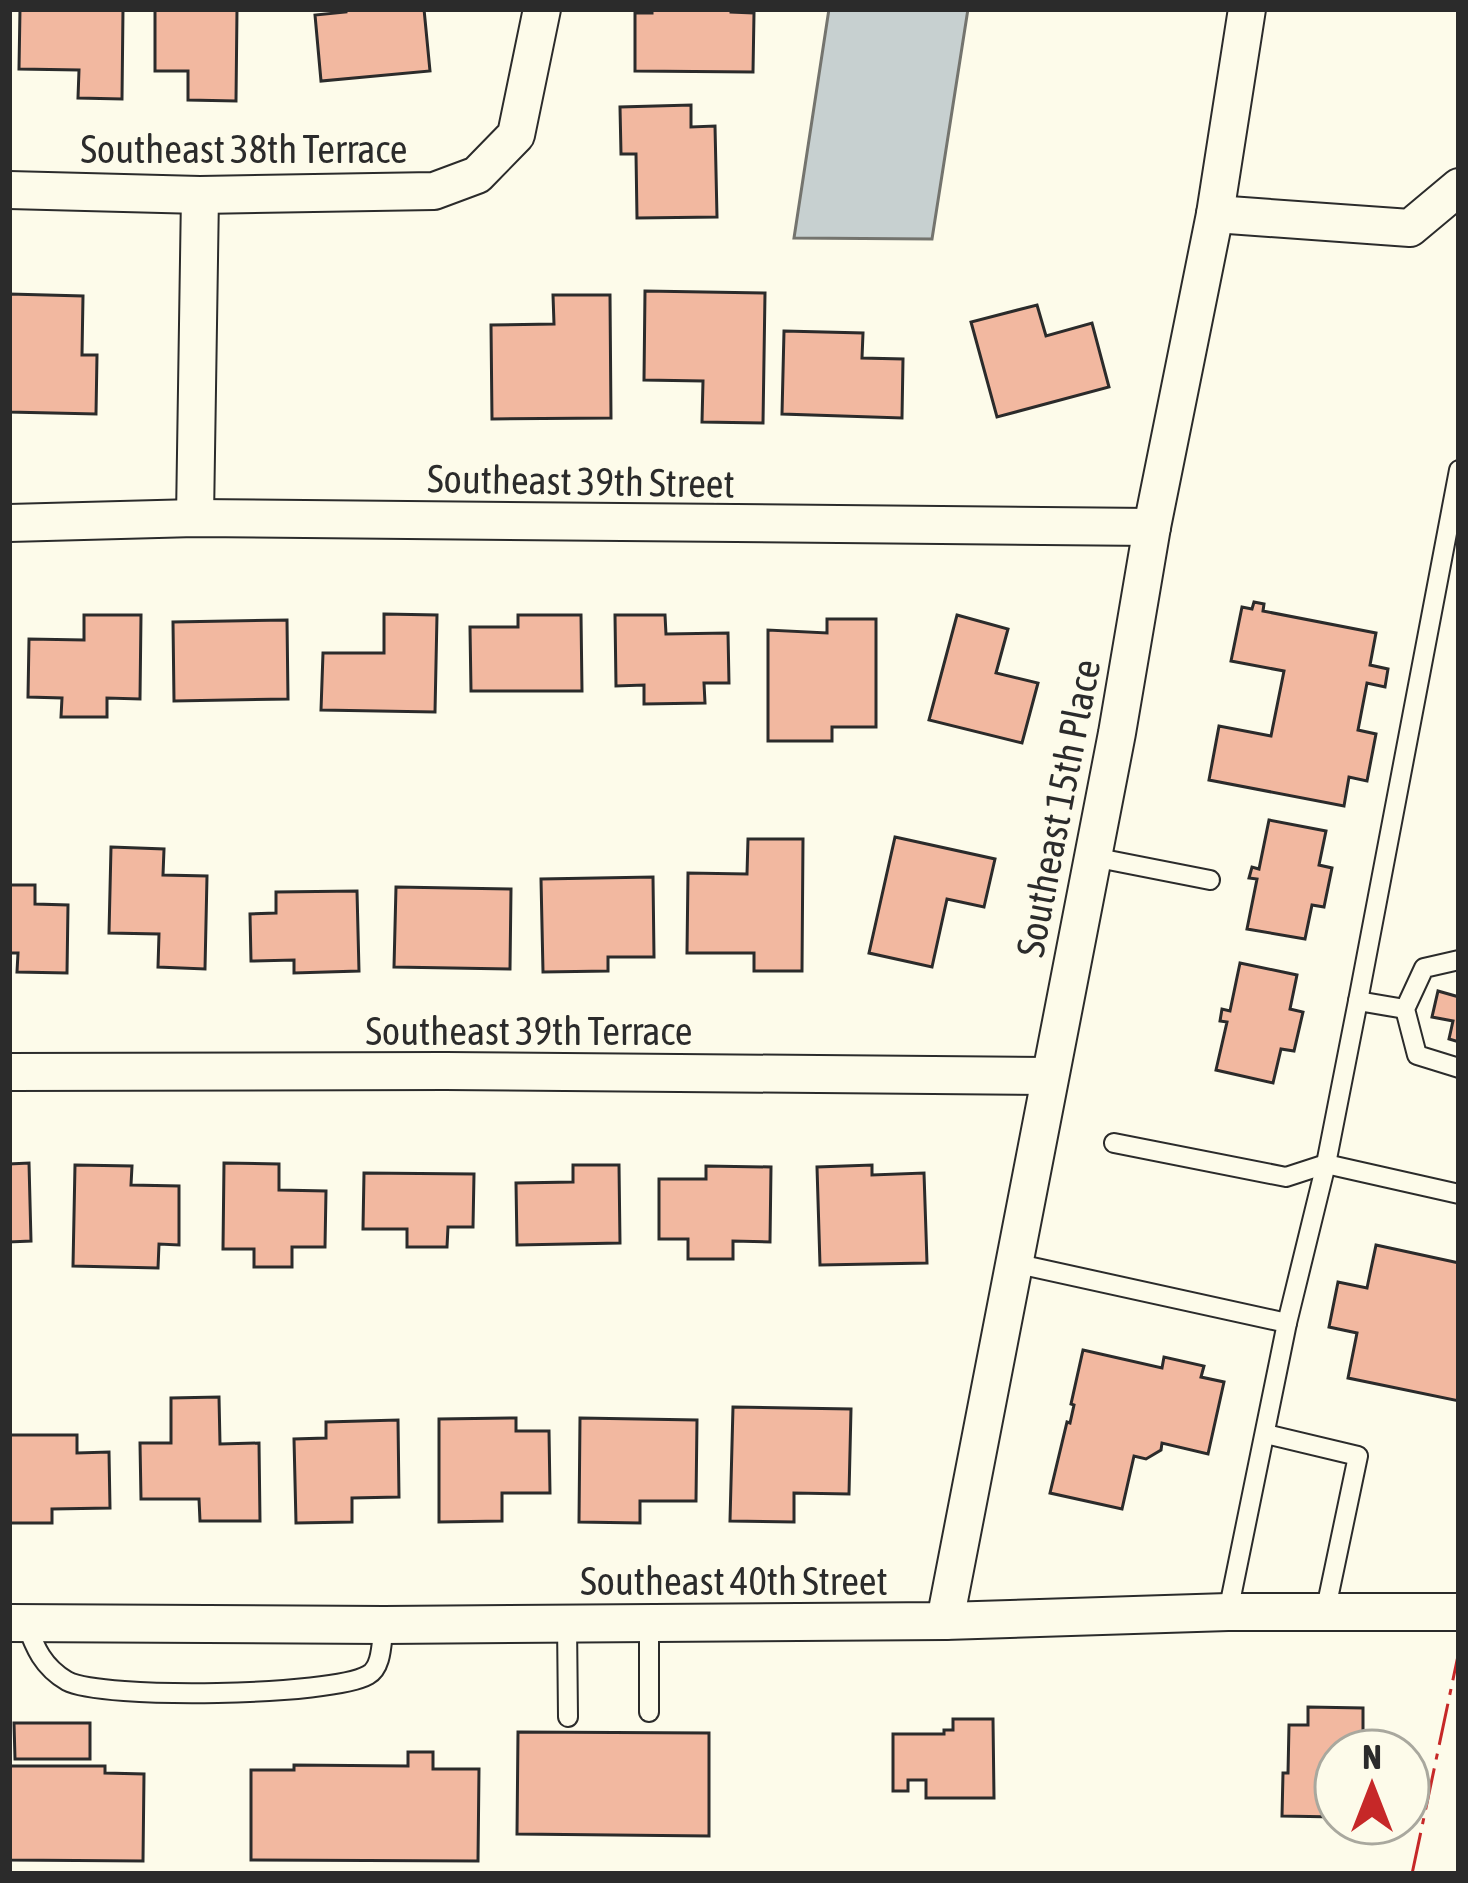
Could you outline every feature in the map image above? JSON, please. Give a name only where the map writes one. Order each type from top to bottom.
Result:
[{"type":"street","name":"Southeast 38th Terrace","points":[[9,190],[200,195],[434,190],[477,175],[516,135],[542,9]]},
{"type":"street","name":"Southeast 15th Place","points":[[945,1622],[1118,733],[1152,527],[1215,214],[1247,9]]},
{"type":"street","points":[[1215,214],[1410,228],[1459,187]]},
{"type":"street","points":[[195,518],[200,195]]},
{"type":"street","name":"Southeast 39th Street","points":[[9,523],[195,518],[1152,527]]},
{"type":"street","name":"Southeast 39th Terrace","points":[[9,1072],[1049,1076]]},
{"type":"street","name":"Southeast 40th Street","points":[[17,1623],[945,1622],[1228,1612],[1459,1612]]},
{"type":"lane","points":[[1228,1612],[1358,1001],[1455,516],[1459,470]]},
{"type":"lane","points":[[1093,857],[1210,880]]},
{"type":"lane","points":[[1459,959],[1424,968],[1405,1009],[1417,1055],[1459,1068]]},
{"type":"lane","points":[[1358,1001],[1405,1009]]},
{"type":"lane","points":[[1114,1143],[1286,1178],[1325,1164],[1459,1194]]},
{"type":"lane","points":[[1014,1263],[1287,1323]]},
{"type":"lane","points":[[1266,1434],[1358,1456],[1325,1613]]},
{"type":"lane","points":[[17,1623],[38,1656],[73,1684],[100,1690],[224,1694],[327,1686],[368,1676],[378,1666],[384,1625]]},
{"type":"lane","points":[[567,1624],[568,1718]]},
{"type":"lane","points":[[649,1624],[649,1712]]},
{"type":"shaded area","points":[[829,9],[968,9],[932,239],[794,238]]},
{"type":"building","points":[[20,9],[123,9],[122,99],[78,98],[79,70],[19,69]]},
{"type":"building","points":[[155,9],[237,9],[236,101],[188,100],[188,71],[155,71]]},
{"type":"building","points":[[346,9],[424,9],[430,71],[321,81],[315,15]]},
{"type":"building","points":[[652,9],[754,13],[753,72],[635,71],[635,13],[652,13]]},
{"type":"building","points":[[691,105],[691,127],[715,126],[717,217],[637,218],[636,154],[621,154],[620,107]]},
{"type":"building","points":[[645,291],[765,293],[763,423],[702,422],[703,381],[644,380]]},
{"type":"building","points":[[9,294],[83,296],[82,355],[97,355],[96,414],[9,412]]},
{"type":"building","points":[[553,295],[610,295],[611,418],[492,419],[491,325],[554,324]]},
{"type":"building","points":[[1037,305],[1046,336],[1092,323],[1109,387],[997,417],[971,322]]},
{"type":"building","points":[[784,331],[863,333],[862,358],[903,359],[902,418],[782,414]]},
{"type":"building","points":[[1254,602],[1264,604],[1263,611],[1376,633],[1370,665],[1388,669],[1385,687],[1367,683],[1358,730],[1376,734],[1367,781],[1349,777],[1344,806],[1209,780],[1219,726],[1271,736],[1284,671],[1231,661],[1242,607],[1252,609]]},
{"type":"building","points":[[384,614],[437,615],[435,712],[321,710],[323,653],[384,653]]},
{"type":"building","points":[[84,615],[141,615],[140,699],[107,698],[107,717],[61,717],[62,698],[28,697],[29,639],[84,640]]},
{"type":"building","points":[[518,615],[581,615],[582,691],[471,691],[470,627],[518,627]]},
{"type":"building","points":[[615,615],[665,615],[666,634],[728,633],[729,683],[704,683],[705,703],[644,704],[644,685],[616,686]]},
{"type":"building","points":[[957,615],[1008,629],[996,673],[1038,683],[1022,743],[929,720]]},
{"type":"building","points":[[827,619],[876,619],[876,727],[832,727],[832,741],[768,741],[768,630],[827,633]]},
{"type":"building","points":[[287,620],[288,699],[174,701],[173,622]]},
{"type":"building","points":[[1269,820],[1326,831],[1319,865],[1332,868],[1324,907],[1312,905],[1305,939],[1247,929],[1257,879],[1249,878],[1252,867],[1259,869]]},
{"type":"building","points":[[895,837],[995,859],[984,907],[947,899],[932,967],[869,953]]},
{"type":"building","points":[[748,839],[803,839],[802,971],[754,971],[754,953],[687,953],[688,873],[747,874]]},
{"type":"building","points":[[111,847],[164,849],[163,875],[207,876],[205,969],[158,967],[159,934],[109,933]]},
{"type":"building","points":[[653,877],[654,957],[608,957],[608,971],[543,972],[541,879]]},
{"type":"building","points":[[9,885],[35,885],[35,904],[68,905],[67,973],[17,972],[18,953],[9,953]]},
{"type":"building","points":[[396,887],[511,889],[510,969],[394,967]]},
{"type":"building","points":[[357,891],[359,971],[294,973],[294,960],[251,961],[250,914],[276,913],[276,892]]},
{"type":"building","points":[[1240,963],[1297,975],[1290,1009],[1303,1012],[1294,1051],[1281,1049],[1273,1083],[1216,1070],[1227,1022],[1220,1021],[1222,1009],[1230,1011]]},
{"type":"building","points":[[1438,991],[1459,997],[1459,1042],[1449,1039],[1453,1021],[1432,1017]]},
{"type":"building","points":[[29,1163],[31,1241],[9,1242],[9,1164]]},
{"type":"building","points":[[224,1163],[279,1164],[279,1190],[326,1191],[325,1247],[292,1247],[292,1267],[254,1267],[254,1249],[223,1249]]},
{"type":"building","points":[[75,1165],[132,1166],[131,1185],[179,1186],[179,1245],[159,1244],[158,1268],[73,1266]]},
{"type":"building","points":[[573,1165],[619,1165],[620,1243],[517,1245],[516,1183],[573,1182]]},
{"type":"building","points":[[872,1165],[872,1175],[924,1173],[927,1263],[820,1265],[817,1167]]},
{"type":"building","points":[[706,1166],[771,1167],[770,1242],[733,1241],[733,1259],[688,1259],[688,1239],[659,1239],[659,1179],[706,1179]]},
{"type":"building","points":[[364,1173],[474,1174],[473,1227],[448,1227],[447,1247],[407,1247],[407,1229],[363,1229]]},
{"type":"building","points":[[1376,1245],[1459,1263],[1459,1401],[1348,1378],[1357,1333],[1329,1327],[1338,1282],[1367,1288]]},
{"type":"building","points":[[1083,1350],[1162,1368],[1164,1357],[1204,1366],[1201,1377],[1224,1382],[1208,1454],[1162,1443],[1161,1450],[1146,1459],[1134,1456],[1122,1509],[1050,1493],[1070,1423]]},
{"type":"building","points":[[219,1397],[220,1444],[259,1443],[260,1521],[200,1521],[199,1499],[141,1499],[140,1443],[171,1443],[171,1398]]},
{"type":"building","points":[[733,1407],[851,1409],[849,1494],[794,1493],[794,1522],[730,1521]]},
{"type":"building","points":[[516,1418],[516,1431],[549,1431],[550,1493],[502,1493],[502,1521],[439,1522],[439,1419]]},
{"type":"building","points":[[580,1418],[697,1420],[696,1501],[640,1501],[640,1523],[579,1522]]},
{"type":"building","points":[[398,1420],[399,1497],[352,1498],[352,1522],[296,1523],[294,1439],[326,1438],[326,1422]]},
{"type":"building","points":[[9,1435],[77,1435],[77,1453],[109,1452],[110,1508],[52,1509],[52,1523],[9,1523]]},
{"type":"building","points":[[1308,1707],[1363,1708],[1363,1727],[1312,1727],[1312,1817],[1282,1816],[1289,1725],[1308,1725]]},
{"type":"building","points":[[953,1719],[993,1719],[994,1798],[926,1798],[926,1780],[908,1780],[908,1791],[893,1791],[893,1734],[944,1734],[944,1730],[953,1730]]},
{"type":"building","points":[[14,1723],[90,1723],[90,1759],[15,1759]]},
{"type":"building","points":[[518,1732],[709,1733],[709,1836],[517,1834]]},
{"type":"building","points":[[408,1752],[433,1752],[433,1769],[479,1769],[478,1861],[251,1860],[251,1770],[294,1770],[294,1765],[408,1766]]},
{"type":"building","points":[[9,1766],[105,1766],[105,1773],[144,1774],[143,1861],[9,1860]]},
{"type":"power","points":[[1412,1874],[1459,1651]]}]
